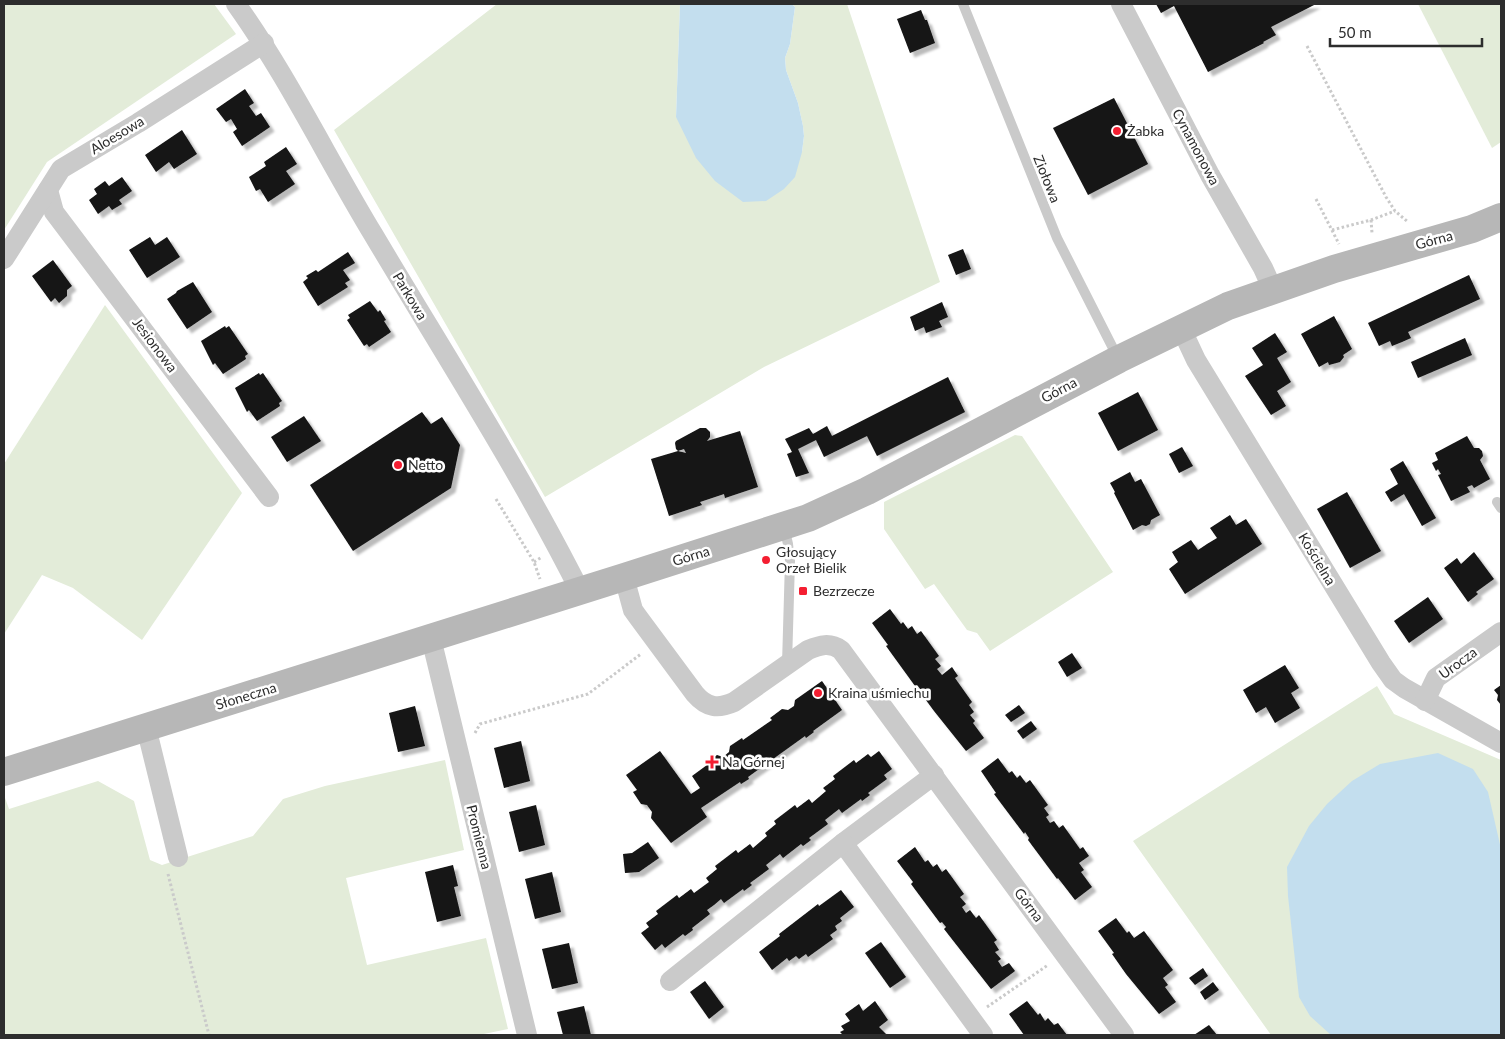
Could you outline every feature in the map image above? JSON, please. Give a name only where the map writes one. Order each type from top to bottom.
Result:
[{"type":"street","name":"Parkowa","points":[[236,4],[264,43],[370,229],[558,547],[580,591]]},
{"type":"street","name":"Cynamonowa","points":[[1121,4],[1210,175],[1264,268],[1273,290]]},
{"type":"street","name":"Aloesowa","points":[[4,259],[61,169],[138,123],[264,43]]},
{"type":"street","name":"Jesionowa","points":[[48,190],[54,212],[269,497]]},
{"type":"street","name":"Górna","points":[[488,620],[784,526],[833,507],[862,494],[1119,359],[1228,306],[1386,253],[1472,229],[1501,217]]},
{"type":"street","name":"Kościelna","points":[[1182,328],[1196,360],[1393,680],[1425,701],[1501,743]]},
{"type":"street","name":"Górna","points":[[624,577],[633,610],[695,694],[706,704],[721,707],[734,702],[816,646],[830,644],[838,648],[849,658],[1124,1035]]},
{"type":"street","name":"Słoneczna","points":[[4,772],[488,620]]},
{"type":"street","name":"Urocza","points":[[1425,701],[1436,678],[1501,632]]},
{"type":"street","name":"Promienna","points":[[431,638],[527,1035]]},
{"type":"street","points":[[146,727],[173,864]]},
{"type":"street","points":[[670,981],[842,842],[934,775]]},
{"type":"street","points":[[842,842],[983,1035]]},
{"type":"lane","name":"Ziołowa","points":[[963,4],[1050,222],[1119,359]]},
{"type":"lane","points":[[784,526],[790,561],[787,665]]},
{"type":"path","points":[[1307,46],[1394,211],[1371,220],[1332,230]]},
{"type":"path","points":[[1316,199],[1341,246]]},
{"type":"path","points":[[496,499],[534,562],[547,601]]},
{"type":"path","points":[[460,756],[480,724],[588,694],[646,651]]},
{"type":"path","points":[[173,864],[209,1035]]},
{"type":"path","points":[[971,1019],[1054,962]]},
{"type":"green space","points":[[4,4],[214,4],[236,34],[47,162],[4,230]]},
{"type":"green space","points":[[497,4],[680,4],[676,117],[802,152],[803,126],[798,103],[786,70],[785,58],[790,44],[795,7],[792,4],[847,4],[940,282],[764,367],[545,497],[334,130]]},
{"type":"green space","points":[[1418,4],[1501,4],[1501,142],[1492,148]]},
{"type":"green space","points":[[105,305],[242,493],[142,640],[73,588],[42,575],[4,634],[4,464]]},
{"type":"green space","points":[[1015,435],[1022,436],[1113,572],[990,651],[977,633],[967,630],[934,584],[925,589],[884,529],[884,502]]},
{"type":"green space","points":[[1377,686],[1394,714],[1501,760],[1501,1035],[1271,1035],[1133,841]]},
{"type":"green space","points":[[445,760],[464,850],[346,878],[367,965],[486,938],[508,1029],[479,1035],[4,1035],[4,795],[9,809],[98,781],[134,801],[150,860],[162,865],[253,836],[283,799],[325,786]]},
{"type":"water","points":[[680,4],[792,4],[795,7],[790,44],[785,58],[786,70],[798,103],[803,126],[802,152],[795,177],[784,189],[766,201],[743,202],[715,181],[696,158],[676,117]]},
{"type":"water","points":[[1438,753],[1473,769],[1488,792],[1501,849],[1501,1035],[1331,1035],[1310,1016],[1299,997],[1288,896],[1287,867],[1309,826],[1327,804],[1352,781],[1380,764]]},
{"type":"building","points":[[1156,4],[1316,4],[1271,27],[1276,35],[1264,43],[1208,72],[1174,6],[1161,13]]},
{"type":"building","points":[[921,10],[925,20],[927,20],[935,43],[910,53],[897,19]]},
{"type":"building","points":[[245,89],[254,103],[249,106],[256,116],[261,113],[270,127],[242,146],[233,132],[237,129],[231,119],[226,122],[216,109]]},
{"type":"building","points":[[1114,98],[1148,164],[1088,195],[1053,128]]},
{"type":"building","points":[[182,130],[197,154],[174,169],[169,162],[156,172],[145,155]]},
{"type":"building","points":[[286,147],[297,164],[286,171],[295,184],[268,202],[260,189],[256,191],[249,177],[266,166],[264,162]]},
{"type":"building","points":[[122,177],[132,191],[119,200],[122,204],[112,210],[109,206],[98,214],[89,200],[97,194],[94,189],[105,181],[109,186]]},
{"type":"building","points":[[150,237],[155,245],[167,237],[180,257],[147,278],[129,250]]},
{"type":"building","points":[[963,249],[971,269],[956,275],[948,255]]},
{"type":"building","points":[[348,252],[355,263],[343,270],[350,280],[345,283],[348,287],[318,306],[303,282],[308,278],[306,276],[316,270],[318,272]]},
{"type":"building","points":[[53,260],[72,286],[67,290],[67,296],[59,303],[55,298],[51,302],[32,276]]},
{"type":"building","points":[[1469,275],[1480,299],[1408,332],[1411,338],[1392,346],[1390,341],[1379,346],[1368,323]]},
{"type":"building","points":[[193,282],[212,312],[187,329],[167,299]]},
{"type":"building","points":[[370,301],[378,312],[380,310],[391,332],[369,347],[367,344],[364,346],[347,320],[350,318],[348,315]]},
{"type":"building","points":[[942,302],[948,317],[939,321],[942,327],[926,333],[924,327],[915,331],[910,317]]},
{"type":"building","points":[[1334,316],[1352,349],[1343,355],[1344,357],[1340,362],[1329,365],[1328,362],[1319,367],[1301,334]]},
{"type":"building","points":[[225,326],[226,328],[229,326],[248,354],[245,356],[246,359],[223,374],[215,363],[213,365],[201,341]]},
{"type":"building","points":[[1275,333],[1287,352],[1277,358],[1291,382],[1277,391],[1286,406],[1271,415],[1245,376],[1263,365],[1252,348]]},
{"type":"building","points":[[1465,338],[1472,355],[1418,378],[1411,362]]},
{"type":"building","points":[[259,373],[260,375],[263,373],[282,401],[279,403],[280,406],[257,421],[249,410],[247,412],[235,388]]},
{"type":"building","points":[[948,377],[965,412],[877,456],[867,436],[824,457],[816,440],[798,449],[809,473],[796,477],[787,454],[792,452],[785,439],[809,428],[813,434],[827,426],[832,436]]},
{"type":"building","points":[[1138,392],[1158,430],[1118,451],[1098,413]]},
{"type":"building","name":"Netto","points":[[422,412],[431,424],[442,417],[460,445],[451,488],[353,551],[310,485]]},
{"type":"building","points":[[304,416],[321,441],[287,462],[271,437]]},
{"type":"building","points":[[700,428],[706,428],[710,432],[710,437],[707,441],[740,431],[758,487],[725,498],[724,494],[700,502],[702,505],[669,516],[651,459],[678,451],[676,449],[676,441]]},
{"type":"building","points":[[1467,436],[1474,448],[1479,448],[1482,451],[1483,456],[1480,460],[1490,479],[1474,488],[1472,485],[1467,487],[1470,492],[1451,501],[1438,475],[1441,474],[1438,469],[1436,471],[1432,463],[1438,460],[1435,453]]},
{"type":"building","points":[[1182,447],[1193,466],[1179,473],[1169,454]]},
{"type":"building","points":[[1403,461],[1436,518],[1422,526],[1404,494],[1391,502],[1385,492],[1398,484],[1390,469]]},
{"type":"building","points":[[1130,472],[1135,482],[1141,479],[1160,515],[1151,520],[1150,524],[1142,525],[1133,530],[1110,483]]},
{"type":"building","points":[[1347,492],[1381,551],[1350,568],[1317,509]]},
{"type":"building","points":[[1230,515],[1236,525],[1246,519],[1262,544],[1185,594],[1169,569],[1178,562],[1172,552],[1191,540],[1198,550],[1217,538],[1210,528]]},
{"type":"building","points":[[1474,552],[1494,579],[1476,592],[1478,594],[1468,602],[1444,568],[1457,558],[1461,564]]},
{"type":"building","points":[[1428,597],[1443,619],[1409,643],[1394,621]]},
{"type":"building","points":[[890,609],[901,624],[903,622],[908,629],[912,626],[917,634],[921,631],[939,656],[935,659],[941,666],[937,669],[942,675],[952,667],[958,676],[955,678],[972,702],[969,705],[974,712],[970,715],[975,721],[973,723],[984,738],[966,751],[934,711],[920,692],[921,690],[917,685],[915,686],[872,623]]},
{"type":"building","points":[[1072,653],[1082,668],[1067,677],[1058,662]]},
{"type":"building","points":[[1285,665],[1299,688],[1291,693],[1300,708],[1275,723],[1266,707],[1256,713],[1243,690]]},
{"type":"building","points":[[822,681],[842,710],[806,738],[805,736],[748,777],[749,779],[741,784],[740,782],[701,808],[707,817],[671,843],[651,818],[652,812],[647,805],[641,804],[633,792],[637,790],[626,775],[660,751],[691,794],[700,788],[692,776],[707,765],[705,764],[717,755],[723,757],[729,752],[730,746],[742,738],[743,740],[772,720],[770,718],[782,709],[788,710],[794,706],[795,700]]},
{"type":"building","points":[[1501,685],[1501,705],[1497,700],[1498,695],[1494,690]]},
{"type":"building","points":[[1019,705],[1025,713],[1011,722],[1005,715]]},
{"type":"building","points":[[415,706],[425,746],[398,752],[389,713]]},
{"type":"building","points":[[1031,721],[1037,729],[1023,739],[1017,731]]},
{"type":"building","points":[[521,741],[530,781],[504,788],[494,748]]},
{"type":"building","points":[[879,751],[892,769],[884,775],[887,779],[868,793],[870,795],[862,801],[861,799],[842,813],[839,809],[825,820],[828,824],[809,838],[811,840],[803,846],[801,844],[783,858],[780,854],[766,865],[769,869],[750,883],[752,885],[744,891],[743,889],[724,903],[721,899],[707,910],[710,914],[692,928],[693,930],[685,936],[683,934],[665,948],[662,944],[655,950],[641,933],[649,927],[646,923],[658,914],[656,911],[677,895],[679,898],[691,889],[694,893],[709,882],[706,878],[717,869],[715,866],[736,850],[738,853],[750,844],[753,848],[767,836],[765,833],[776,824],[774,821],[795,805],[797,808],[809,799],[812,803],[826,791],[823,788],[835,779],[833,776],[854,760],[856,763],[868,754],[871,757]]},
{"type":"building","points":[[998,758],[1009,773],[1012,771],[1017,778],[1020,775],[1026,783],[1030,780],[1048,805],[1044,808],[1049,815],[1046,817],[1050,823],[1054,821],[1059,828],[1063,825],[1080,849],[1083,847],[1089,856],[1079,863],[1084,870],[1081,872],[1092,887],[1075,900],[1028,840],[1029,838],[1025,832],[1024,834],[994,794],[996,793],[981,771]]},
{"type":"building","points":[[536,805],[545,845],[519,852],[509,812]]},
{"type":"building","points":[[648,842],[659,858],[639,872],[625,873],[623,854],[632,853]]},
{"type":"building","points":[[915,847],[925,862],[928,860],[933,867],[937,864],[942,872],[946,869],[964,894],[960,897],[966,904],[962,907],[966,913],[970,910],[976,918],[979,915],[997,940],[994,942],[999,950],[995,952],[1001,959],[998,961],[1002,967],[1009,963],[1015,971],[991,989],[944,929],[946,927],[942,922],[940,923],[911,884],[913,882],[897,861]]},
{"type":"building","points":[[453,865],[458,886],[454,887],[461,916],[437,922],[425,872]]},
{"type":"building","points":[[552,872],[561,912],[535,919],[525,879]]},
{"type":"building","points":[[841,890],[854,907],[840,918],[842,921],[835,926],[837,930],[830,935],[833,939],[808,957],[806,954],[799,959],[796,956],[789,961],[787,958],[772,970],[759,952],[818,904],[819,906]]},
{"type":"building","points":[[1116,918],[1127,933],[1129,931],[1134,938],[1144,931],[1173,970],[1163,978],[1168,985],[1165,987],[1176,1002],[1159,1014],[1126,974],[1098,931]]},
{"type":"building","points":[[881,942],[906,977],[890,988],[865,953]]},
{"type":"building","points":[[569,943],[578,983],[552,989],[542,949]]},
{"type":"building","points":[[1203,968],[1208,976],[1195,985],[1189,978]]},
{"type":"building","points":[[705,981],[724,1007],[709,1019],[690,992]]},
{"type":"building","points":[[1213,982],[1219,990],[1205,1000],[1200,992]]},
{"type":"building","points":[[875,1001],[888,1020],[879,1027],[887,1035],[843,1035],[840,1032],[844,1030],[841,1026],[850,1021],[845,1014],[859,1004],[863,1011]]},
{"type":"building","points":[[1027,1001],[1038,1015],[1040,1013],[1045,1021],[1048,1018],[1054,1025],[1058,1023],[1067,1035],[1024,1035],[1009,1014]]},
{"type":"building","points":[[584,1006],[591,1035],[563,1035],[557,1012]]},
{"type":"building","points":[[1209,1025],[1217,1035],[1194,1035]]},
{"type":"place","name":"Żabka","points":[[1117,131]]},
{"type":"place","name":"Netto","points":[[398,465]]},
{"type":"place","name":"Głosujący Orzeł Bielik","points":[[766,560]]},
{"type":"place","name":"Bezrzecze","points":[[803,591]]},
{"type":"place","name":"Kraina uśmiechu","points":[[818,693]]},
{"type":"place","name":"Na Górnej","points":[[712,762]]}]
